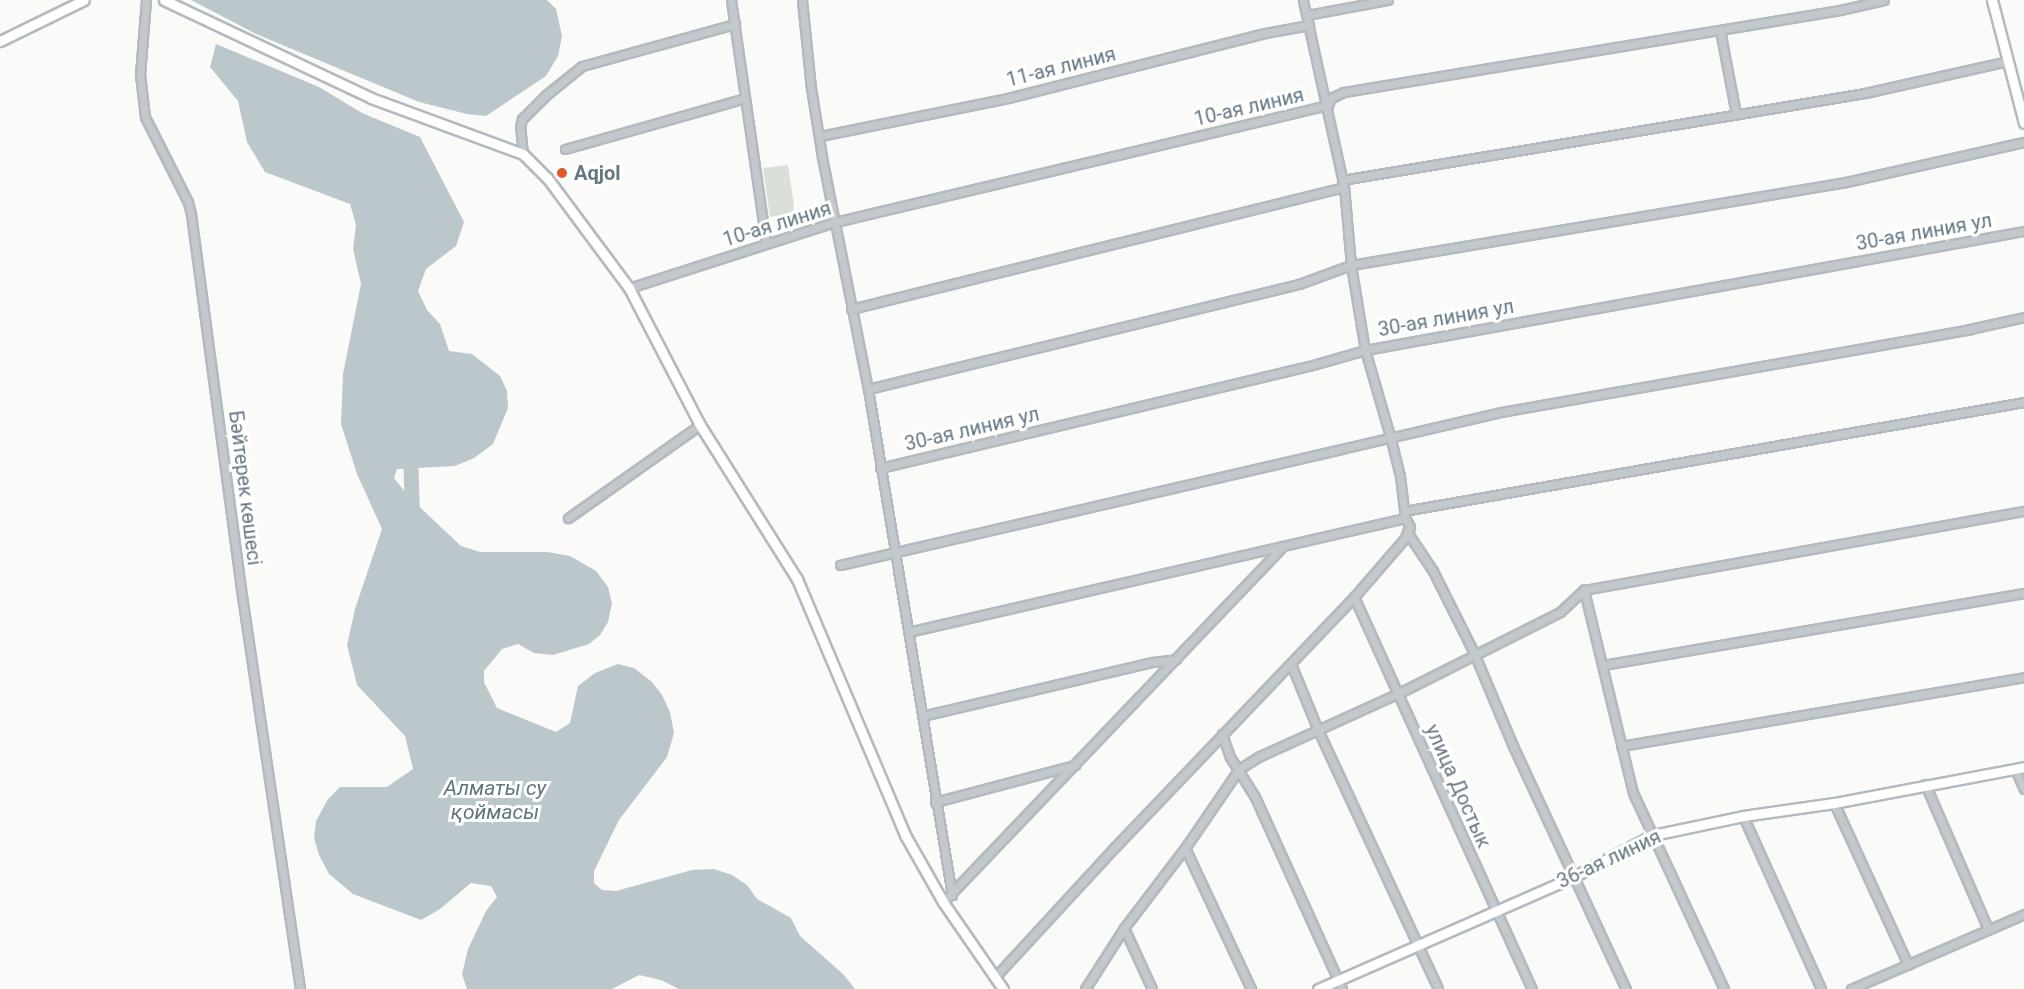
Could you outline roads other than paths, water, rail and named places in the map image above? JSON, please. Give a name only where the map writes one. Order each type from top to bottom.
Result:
[{"type":"street","points":[[0,41],[84,0]]},
{"type":"street","name":"Бәйтерек көшесі","points":[[146,0],[140,74],[145,117],[184,193],[191,214],[241,589],[300,989]]},
{"type":"street","points":[[165,0],[371,98],[523,154],[548,179],[629,288],[700,425],[797,579],[905,835],[943,902],[1003,989]]},
{"type":"street","points":[[731,0],[766,244]]},
{"type":"street","points":[[802,0],[811,88],[867,389],[952,895]]},
{"type":"street","points":[[995,977],[1222,734],[1354,597],[1410,527],[1405,515],[1400,476],[1390,436],[1365,350],[1351,265],[1343,183],[1328,105],[1303,0]]},
{"type":"street","points":[[1307,15],[1388,0]]},
{"type":"street","name":"10-ая линия","points":[[629,288],[836,222],[1328,105],[1331,98],[1344,92],[1720,30],[1884,0]]},
{"type":"street","points":[[1992,0],[2024,123]]},
{"type":"street","points":[[523,154],[520,127],[522,119],[546,94],[582,66],[735,24]]},
{"type":"street","name":"11-ая линия","points":[[820,136],[1008,98],[1265,33],[1310,25]]},
{"type":"street","points":[[1720,30],[1736,114]]},
{"type":"street","points":[[851,309],[1343,183],[1865,93],[2008,61]]},
{"type":"street","points":[[565,149],[745,98]]},
{"type":"street","points":[[867,389],[1299,284],[1351,265],[1846,182],[2024,142]]},
{"type":"street","name":"30-ая линия ул","points":[[880,468],[1309,366],[1365,350],[2024,231]]},
{"type":"street","points":[[840,565],[1501,412],[1970,329],[2024,317]]},
{"type":"street","points":[[908,632],[1280,549],[1405,515],[2024,402]]},
{"type":"street","points":[[568,518],[700,425]]},
{"type":"street","points":[[1085,989],[1124,928],[1185,848],[1239,769],[1260,756],[1399,693],[1474,653],[1560,612],[1584,590],[2024,511]]},
{"type":"street","points":[[1407,532],[1433,572],[1474,653],[1513,746],[1626,989]]},
{"type":"street","points":[[943,902],[1280,549]]},
{"type":"street","points":[[1584,590],[1633,793],[1724,989]]},
{"type":"street","points":[[1603,665],[2024,593]]},
{"type":"street","name":"улица Достык","points":[[1354,597],[1532,989]]},
{"type":"street","points":[[921,716],[1176,659]]},
{"type":"street","points":[[1291,664],[1318,730],[1438,989]]},
{"type":"street","points":[[1621,746],[2024,677]]},
{"type":"street","points":[[1222,734],[1230,757],[1239,769],[1340,985]]},
{"type":"street","points":[[935,802],[1075,765]]},
{"type":"street","points":[[2019,768],[2024,789]]},
{"type":"street","name":"36-ая линия","points":[[1318,989],[1340,985],[1497,910],[1575,876],[1653,835],[1743,816],[2019,768]]},
{"type":"street","points":[[1925,784],[1988,929]]},
{"type":"street","points":[[1834,802],[1908,965]]},
{"type":"street","points":[[1743,816],[1821,989]]},
{"type":"street","points":[[1185,848],[1251,989]]},
{"type":"street","points":[[1851,989],[2024,914]]},
{"type":"street","points":[[1124,928],[1152,989]]},
{"type":"water","points":[[191,0],[547,0],[556,9],[562,36],[558,56],[546,76],[486,116],[467,114],[419,102],[256,34]]},
{"type":"water","name":"Алматы су қоймасы","points":[[216,44],[319,87],[362,113],[420,137],[464,222],[456,246],[426,269],[418,291],[427,310],[440,324],[449,351],[472,354],[500,376],[507,391],[508,408],[493,444],[474,458],[455,466],[397,469],[394,478],[409,497],[461,546],[480,552],[547,552],[570,556],[596,571],[608,587],[612,603],[608,622],[600,635],[589,644],[553,655],[534,653],[518,644],[502,649],[484,671],[484,682],[497,708],[556,732],[570,723],[578,686],[595,673],[618,664],[634,668],[652,682],[662,695],[670,712],[674,733],[667,757],[619,820],[594,871],[594,883],[602,890],[616,891],[692,870],[714,869],[732,875],[747,885],[757,899],[791,918],[800,936],[844,975],[855,989],[679,989],[661,980],[639,975],[612,989],[467,989],[462,974],[468,949],[486,911],[497,897],[491,886],[471,883],[440,909],[421,920],[353,894],[329,874],[319,855],[314,838],[316,821],[328,799],[340,787],[387,787],[413,769],[405,736],[357,685],[347,645],[355,609],[382,529],[357,474],[341,424],[343,374],[361,284],[353,249],[356,225],[350,204],[265,172],[247,142],[238,101],[210,67]]},
{"type":"waterway","points":[[410,449],[412,518]]},
{"type":"place","name":"Aqjol","points":[[562,173]]}]
